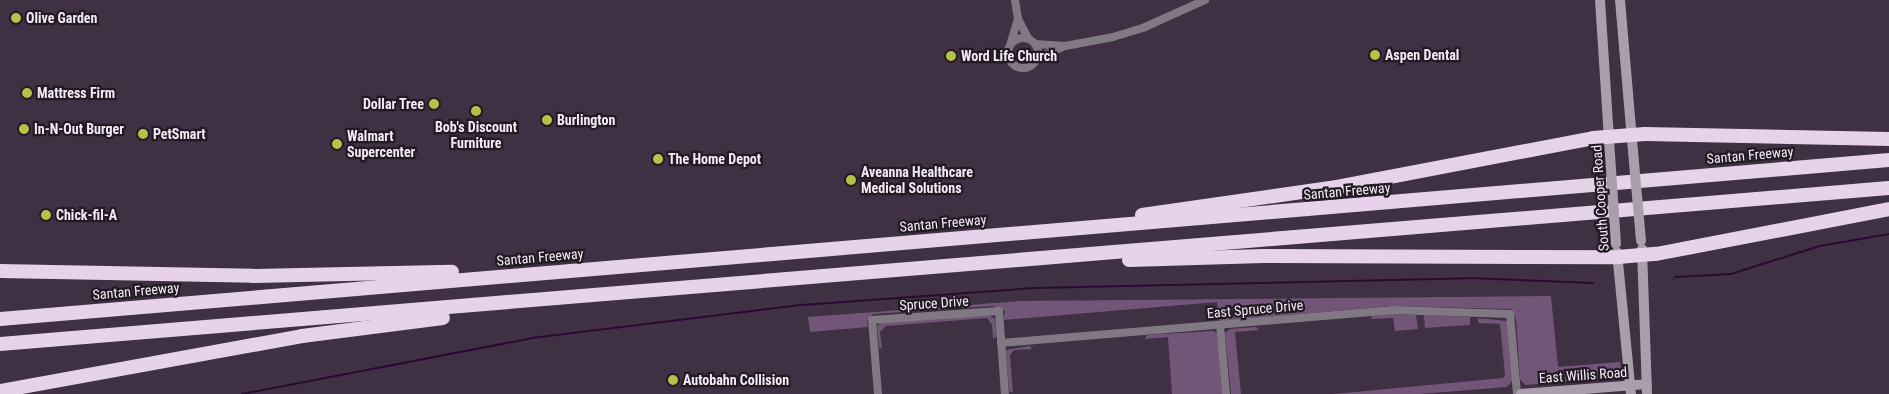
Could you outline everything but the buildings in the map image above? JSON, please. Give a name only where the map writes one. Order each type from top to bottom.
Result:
[{"type":"highway","points":[[1073,230],[1108,220],[1327,188],[1609,137],[1632,135],[1889,139]]},
{"type":"highway","name":"Santan Freeway","points":[[0,319],[1889,160]]},
{"type":"highway","points":[[0,344],[1889,188]]},
{"type":"highway","points":[[992,262],[1026,266],[1264,256],[1617,250],[1641,248],[1889,209]]},
{"type":"highway","points":[[0,271],[373,275],[595,262],[625,266]]},
{"type":"highway","points":[[0,391],[302,336],[502,310],[544,300]]},
{"type":"main road","name":"South Cooper Road","points":[[1600,0],[1617,250],[1631,390]]},
{"type":"main road","points":[[1620,0],[1641,248],[1647,389]]},
{"type":"main road","name":"East Willis Road","points":[[1521,394],[1647,389]]},
{"type":"street","points":[[1015,0],[1018,19],[1028,38],[1036,44],[1065,46]]},
{"type":"street","points":[[1018,19],[1008,55],[1017,67],[1027,68],[1038,58],[1065,46],[1113,37],[1205,0]]},
{"type":"street","points":[[1010,45],[1018,39],[1028,38]]},
{"type":"street","points":[[1036,44],[1038,58]]},
{"type":"street","name":"East Spruce Drive","points":[[1002,343],[1392,310],[1510,314],[1517,394]]},
{"type":"street","name":"Spruce Drive","points":[[878,394],[872,320],[998,311],[1002,343]]},
{"type":"street","points":[[1220,325],[1226,394]]},
{"type":"street","points":[[1002,343],[1005,394]]},
{"type":"shaded area","points":[[1551,296],[1558,367],[1620,362],[1621,370],[1615,378],[1525,385],[1520,379],[1516,319],[1511,309],[1391,306],[1219,321],[1217,302],[1003,320],[1005,311],[993,306],[873,314],[867,320],[868,327],[810,332],[808,317],[1020,301]]},
{"type":"shaded area","points":[[1393,314],[1416,315],[1418,329],[1395,331],[1393,318],[1371,319],[1372,316]]},
{"type":"shaded area","points":[[989,315],[995,319],[997,336],[993,339],[992,325],[987,318],[886,326],[880,332],[882,349],[879,347],[877,326],[880,323]]},
{"type":"shaded area","points":[[1424,315],[1470,317],[1470,325],[1425,328]]},
{"type":"shaded area","points":[[1478,318],[1507,321],[1513,380],[1507,387],[1420,394],[1334,394],[1503,378],[1505,375],[1500,324],[1478,323]]},
{"type":"shaded area","points":[[1256,327],[1259,330],[1235,332],[1241,394],[1231,394],[1225,333],[1230,329]]},
{"type":"shaded area","points":[[1214,331],[1217,334],[1222,394],[1172,394],[1168,337],[1145,339],[1147,335]]},
{"type":"shaded area","points":[[1030,346],[1032,349],[1014,350],[1010,355],[1013,393],[1009,391],[1006,350]]},
{"type":"waterway","points":[[1675,277],[1731,274],[1820,246],[1889,234]]},
{"type":"waterway","points":[[242,394],[532,338],[802,305],[1036,288],[1470,278],[1593,283]]},
{"type":"place","name":"Olive Garden","points":[[16,18]]},
{"type":"place","name":"Aspen Dental","points":[[1375,55]]},
{"type":"place","name":"Word Life Church","points":[[951,56]]},
{"type":"place","name":"Mattress Firm","points":[[27,93]]},
{"type":"place","name":"Dollar Tree","points":[[434,104]]},
{"type":"place","name":"Bob's Discount Furniture","points":[[476,111]]},
{"type":"place","name":"Burlington","points":[[547,120]]},
{"type":"place","name":"In-N-Out Burger","points":[[24,129]]},
{"type":"place","name":"PetSmart","points":[[143,134]]},
{"type":"place","name":"Walmart Supercenter","points":[[337,144]]},
{"type":"place","name":"The Home Depot","points":[[658,159]]},
{"type":"place","name":"Aveanna Healthcare Medical Solutions","points":[[851,180]]},
{"type":"place","name":"Chick-fil-A","points":[[46,215]]},
{"type":"place","name":"Autobahn Collision","points":[[673,380]]}]
